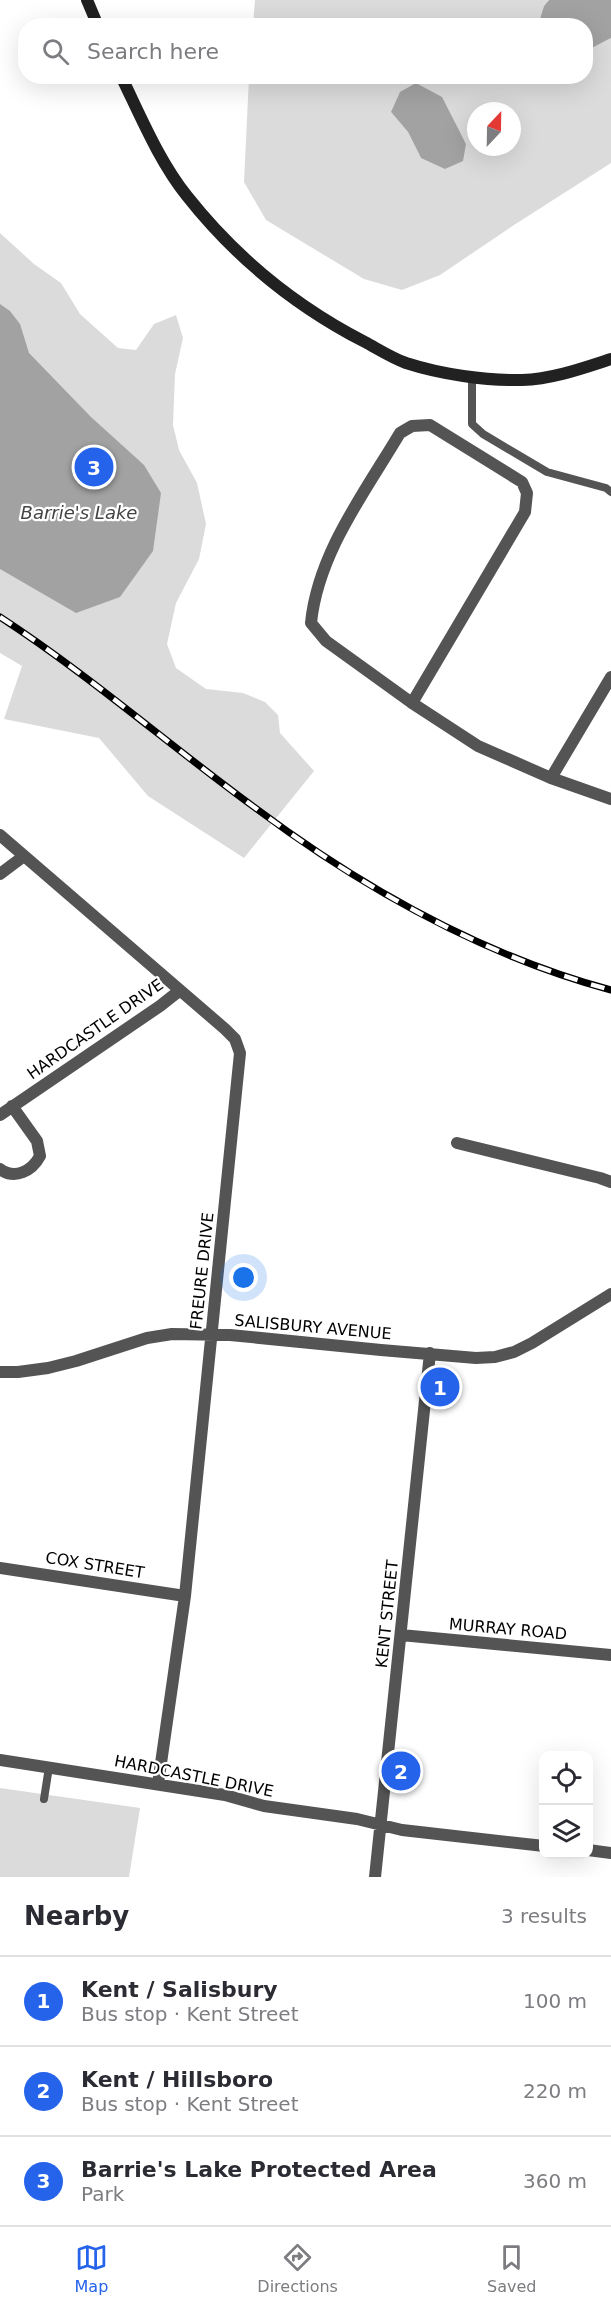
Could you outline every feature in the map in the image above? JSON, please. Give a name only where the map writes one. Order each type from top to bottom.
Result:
[{"type":"main road","points":[[87,0],[95,18]]},
{"type":"main road","points":[[125,84],[151,138],[186,195],[235,252],[290,297],[345,332],[405,362],[472,378],[523,380],[570,372],[611,359]]},
{"type":"street","points":[[412,703],[525,512],[527,493],[522,482],[430,425],[412,426],[400,433],[338,537],[323,572],[310,623],[326,641],[412,703],[478,746],[551,778],[611,799]]},
{"type":"street","points":[[551,778],[611,677]]},
{"type":"street","name":"FREURE DRIVE","points":[[0,835],[235,1039],[240,1053],[185,1596],[158,1784]]},
{"type":"street","points":[[0,874],[24,856]]},
{"type":"street","name":"HARDCASTLE DRIVE","points":[[0,1115],[160,1006],[178,991]]},
{"type":"street","points":[[0,1169],[5,1173],[25,1172],[36,1163],[40,1156],[37,1141],[12,1106]]},
{"type":"street","points":[[457,1143],[611,1182]]},
{"type":"street","name":"SALISBURY AVENUE","points":[[0,1372],[18,1372],[58,1366],[147,1338],[172,1334],[212,1335],[476,1358],[495,1357],[514,1352],[611,1294]]},
{"type":"street","name":"KENT STREET","points":[[375,1877],[430,1353]]},
{"type":"street","name":"COX STREET","points":[[0,1568],[185,1596]]},
{"type":"street","name":"MURRAY ROAD","points":[[401,1635],[611,1654]]},
{"type":"street","name":"HARDCASTLE DRIVE","points":[[0,1760],[225,1795],[264,1806],[357,1819],[402,1830],[539,1845]]},
{"type":"street","points":[[593,1851],[611,1853]]},
{"type":"lane","points":[[472,378],[472,424],[483,434],[547,472],[606,488],[611,492]]},
{"type":"lane","points":[[44,1799],[49,1767]]},
{"type":"shaded area","points":[[255,0],[549,0],[544,6],[540,18],[254,18]]},
{"type":"shaded area","points":[[611,38],[611,163],[440,275],[402,290],[364,279],[266,220],[244,182],[249,84],[593,84],[593,47]],"holes":[[[391,112],[457,128],[466,144],[421,158],[408,132]]]},
{"type":"shaded area","points":[[0,233],[34,264],[61,283],[80,314],[118,348],[136,350],[154,324],[176,315],[183,338],[175,374],[173,425],[179,450],[197,483],[206,524],[199,559],[176,603],[167,644],[176,668],[206,689],[243,693],[265,702],[278,715],[280,733],[314,771],[244,858],[148,796],[99,738],[4,719],[22,666],[0,653]]},
{"type":"shaded area","points":[[0,1788],[140,1808],[129,1877],[0,1877]]},
{"type":"water","points":[[549,0],[611,0],[611,38],[593,47],[593,18],[540,18],[544,6]]},
{"type":"water","points":[[418,84],[442,97],[466,144],[463,161],[445,169],[421,158],[408,132],[391,112],[400,92]]},
{"type":"water","name":"Barrie's Lake","points":[[0,304],[10,311],[20,324],[29,353],[91,417],[144,465],[161,493],[153,551],[120,597],[76,613],[0,569]]},
{"type":"railway","points":[[0,617],[65,662],[295,836],[380,891],[469,938],[515,958],[611,990]]},
{"type":"place","name":"Barrie's Lake Protected Area","points":[[94,467]]},
{"type":"place","name":"Kent / Salisbury","points":[[440,1387]]},
{"type":"place","name":"Kent / Hillsboro","points":[[401,1771]]}]
